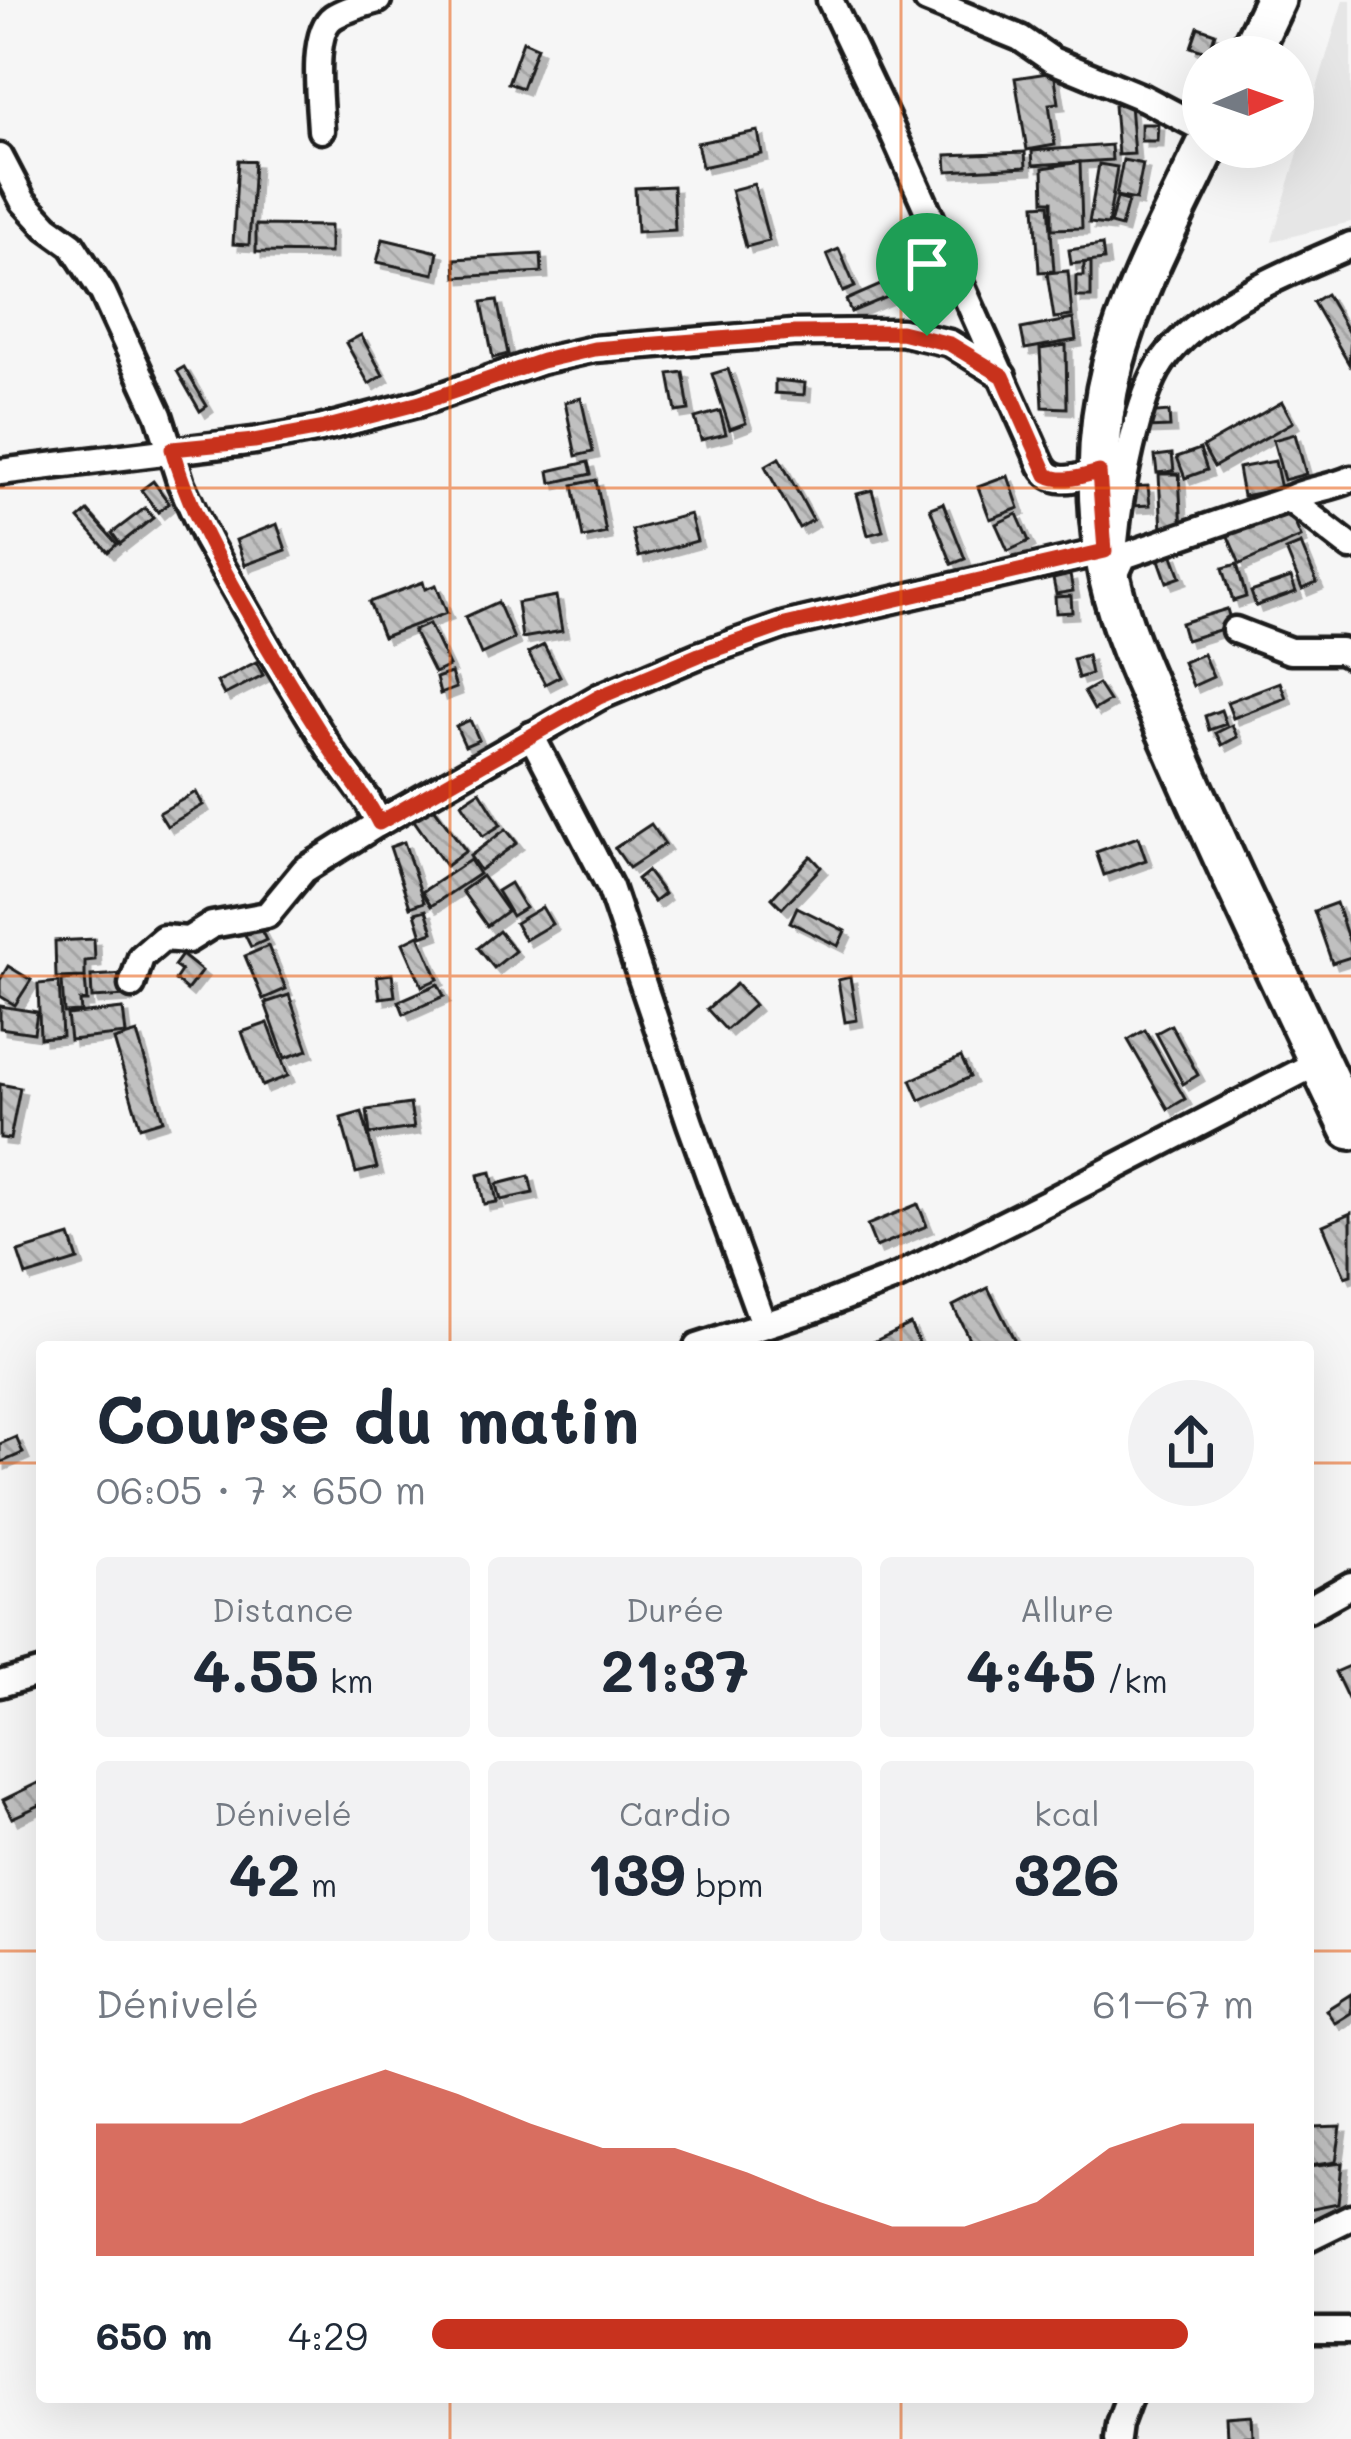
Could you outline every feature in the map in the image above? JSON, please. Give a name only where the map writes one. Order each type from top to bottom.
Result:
[{"type":"main road","points":[[1258,36],[1275,0]]},
{"type":"main road","points":[[1196,168],[1130,313],[1113,364],[1099,472],[1108,568],[1125,632],[1161,716],[1351,1130]]},
{"type":"street","points":[[321,130],[318,70],[326,25],[332,18],[379,0]]},
{"type":"street","points":[[927,0],[1019,38],[1052,60],[1182,118]]},
{"type":"street","points":[[836,3],[1047,475],[1064,479],[1099,472]]},
{"type":"street","points":[[0,157],[22,201],[72,245],[103,293],[159,415],[206,539],[379,823]]},
{"type":"street","points":[[1108,568],[1141,409],[1165,359],[1223,309],[1351,245]]},
{"type":"street","points":[[0,472],[320,429],[594,349],[777,334],[901,332],[950,344],[1003,376]]},
{"type":"street","points":[[132,985],[141,958],[163,938],[188,940],[212,925],[268,915],[304,869],[379,823],[599,697],[699,655],[785,625],[1108,568],[1124,556],[1351,479]]},
{"type":"street","points":[[1288,499],[1351,547]]},
{"type":"street","points":[[1234,630],[1290,651],[1341,651],[1351,656]]},
{"type":"street","points":[[531,735],[610,887],[763,1324]]},
{"type":"street","points":[[715,1341],[897,1276],[1319,1062]]},
{"type":"street","points":[[1314,1606],[1351,1585]]},
{"type":"street","points":[[0,1684],[36,1674]]},
{"type":"street","points":[[1314,2235],[1351,2217]]},
{"type":"street","points":[[1314,2332],[1351,2331]]},
{"type":"street","points":[[1117,2439],[1127,2403]]},
{"type":"shaded area","points":[[1343,0],[1351,0],[1351,222],[1272,241],[1294,168],[1314,168],[1314,98]]},
{"type":"building","points":[[1198,27],[1215,33],[1214,36],[1195,36]]},
{"type":"building","points":[[523,41],[537,47],[522,88],[508,83]]},
{"type":"building","points":[[1054,72],[1059,103],[1049,104],[1055,145],[1027,150],[1015,78]]},
{"type":"building","points":[[1130,104],[1134,154],[1118,155],[1114,105]]},
{"type":"building","points":[[1141,124],[1158,124],[1157,141],[1141,141]]},
{"type":"building","points":[[758,131],[762,154],[702,167],[697,143]]},
{"type":"building","points":[[1111,145],[1112,160],[1033,165],[1032,151]]},
{"type":"building","points":[[1025,152],[1026,167],[947,171],[946,155]]},
{"type":"building","points":[[238,160],[254,161],[249,245],[233,244]]},
{"type":"building","points":[[1123,160],[1143,164],[1136,200],[1116,196]]},
{"type":"building","points":[[1080,162],[1082,228],[1052,229],[1052,201],[1044,201],[1043,168]]},
{"type":"building","points":[[1099,164],[1117,167],[1108,225],[1089,223]]},
{"type":"building","points":[[754,184],[769,241],[746,247],[731,190]]},
{"type":"building","points":[[673,186],[675,230],[637,232],[635,188]]},
{"type":"building","points":[[1117,198],[1128,201],[1121,227],[1110,224]]},
{"type":"building","points":[[1049,204],[1054,271],[1039,272],[1035,205]]},
{"type":"building","points":[[256,225],[330,226],[330,253],[256,252]]},
{"type":"building","points":[[383,239],[438,252],[434,274],[377,262]]},
{"type":"building","points":[[1102,245],[1104,260],[1071,264],[1069,250]]},
{"type":"building","points":[[839,249],[855,287],[843,292],[827,254]]},
{"type":"building","points":[[541,254],[542,272],[456,277],[455,259]]},
{"type":"building","points":[[1091,262],[1091,297],[1076,297],[1076,276],[1084,276],[1084,263]]},
{"type":"building","points":[[1068,271],[1072,316],[1054,318],[1047,273]]},
{"type":"building","points":[[885,283],[890,296],[851,312],[846,300]]},
{"type":"building","points":[[1326,294],[1351,337],[1349,364],[1313,302]]},
{"type":"building","points":[[497,300],[508,354],[493,358],[482,302]]},
{"type":"building","points":[[1073,319],[1076,340],[1025,349],[1021,329]]},
{"type":"building","points":[[361,335],[383,375],[369,384],[346,343]]},
{"type":"building","points":[[1066,345],[1067,408],[1043,407],[1040,349]]},
{"type":"building","points":[[184,367],[207,406],[200,411],[177,371]]},
{"type":"building","points":[[728,369],[746,423],[730,429],[712,374]]},
{"type":"building","points":[[683,372],[689,410],[676,412],[669,374]]},
{"type":"building","points":[[775,380],[805,383],[804,395],[775,393]]},
{"type":"building","points":[[581,398],[593,452],[576,456],[565,402]]},
{"type":"building","points":[[1282,402],[1293,422],[1214,467],[1203,447]]},
{"type":"building","points":[[720,411],[726,434],[701,440],[695,418]]},
{"type":"building","points":[[1169,412],[1170,427],[1145,428],[1145,414]]},
{"type":"building","points":[[1295,434],[1306,474],[1284,480],[1273,440]]},
{"type":"building","points":[[1200,449],[1207,470],[1185,478],[1177,457]]},
{"type":"building","points":[[1172,454],[1174,471],[1157,473],[1155,456]]},
{"type":"building","points":[[779,458],[813,520],[799,528],[765,466]]},
{"type":"building","points":[[1275,461],[1281,489],[1243,496],[1238,468]]},
{"type":"building","points":[[588,462],[591,474],[551,483],[549,471]]},
{"type":"building","points":[[1159,474],[1179,474],[1182,531],[1162,532]]},
{"type":"building","points":[[1008,476],[1019,508],[990,519],[978,487]]},
{"type":"building","points":[[596,480],[606,533],[583,538],[573,485]]},
{"type":"building","points":[[153,481],[169,503],[158,512],[141,490]]},
{"type":"building","points":[[1148,486],[1150,505],[1132,506],[1130,487]]},
{"type":"building","points":[[872,490],[883,531],[868,535],[857,494]]},
{"type":"building","points":[[943,503],[965,559],[952,564],[930,508]]},
{"type":"building","points":[[1288,507],[1301,537],[1240,564],[1227,534]]},
{"type":"building","points":[[145,508],[153,518],[120,544],[112,533]]},
{"type":"building","points":[[88,511],[117,544],[108,552],[79,519]]},
{"type":"building","points":[[690,514],[697,541],[639,557],[632,530]]},
{"type":"building","points":[[1017,514],[1029,541],[1008,551],[996,524]]},
{"type":"building","points":[[277,524],[286,550],[245,565],[236,540]]},
{"type":"building","points":[[1301,544],[1317,583],[1302,589],[1286,550]]},
{"type":"building","points":[[1172,553],[1181,577],[1167,582],[1158,557]]},
{"type":"building","points":[[1237,564],[1246,597],[1233,601],[1223,568]]},
{"type":"building","points":[[1070,575],[1073,591],[1056,594],[1053,579]]},
{"type":"building","points":[[1291,578],[1296,592],[1256,606],[1251,592]]},
{"type":"building","points":[[423,582],[425,589],[436,585],[447,613],[383,637],[369,602]]},
{"type":"building","points":[[556,596],[562,631],[522,638],[517,603]]},
{"type":"building","points":[[1071,596],[1072,612],[1056,613],[1055,597]]},
{"type":"building","points":[[498,602],[514,639],[481,654],[465,617]]},
{"type":"building","points":[[1227,609],[1232,626],[1186,640],[1181,623]]},
{"type":"building","points":[[429,624],[449,666],[434,673],[413,631]]},
{"type":"building","points":[[544,645],[560,676],[545,684],[528,653]]},
{"type":"building","points":[[1203,654],[1213,677],[1193,686],[1183,662]]},
{"type":"building","points":[[1087,655],[1091,674],[1078,678],[1073,659]]},
{"type":"building","points":[[256,662],[263,675],[224,695],[217,682]]},
{"type":"building","points":[[451,673],[456,688],[440,694],[436,678]]},
{"type":"building","points":[[1280,682],[1286,698],[1233,718],[1227,702]]},
{"type":"building","points":[[1098,684],[1109,701],[1094,710],[1084,692]]},
{"type":"building","points":[[1221,710],[1226,724],[1209,730],[1205,716]]},
{"type":"building","points":[[470,720],[479,740],[465,746],[456,726]]},
{"type":"building","points":[[1232,725],[1237,737],[1222,745],[1216,733]]},
{"type":"building","points":[[480,791],[501,825],[483,836],[462,803]]},
{"type":"building","points":[[196,792],[203,805],[167,826],[159,813]]},
{"type":"building","points":[[432,805],[466,851],[446,866],[413,819]]},
{"type":"building","points":[[651,824],[665,844],[629,868],[615,848]]},
{"type":"building","points":[[506,829],[517,843],[480,870],[470,856]]},
{"type":"building","points":[[1138,837],[1146,860],[1104,875],[1096,852]]},
{"type":"building","points":[[404,842],[424,902],[410,907],[390,847]]},
{"type":"building","points":[[811,856],[821,867],[782,908],[772,898]]},
{"type":"building","points":[[470,860],[479,874],[431,906],[422,892]]},
{"type":"building","points":[[647,871],[664,894],[654,902],[637,879]]},
{"type":"building","points":[[482,876],[507,911],[487,926],[462,891]]},
{"type":"building","points":[[510,883],[525,908],[512,916],[497,891]]},
{"type":"building","points":[[1336,903],[1351,957],[1332,963],[1314,911]]},
{"type":"building","points":[[542,907],[552,924],[525,940],[515,923]]},
{"type":"building","points":[[797,907],[845,931],[838,946],[790,922]]},
{"type":"building","points":[[426,910],[433,932],[422,936],[415,913]]},
{"type":"building","points":[[258,924],[266,940],[251,947],[243,931]]},
{"type":"building","points":[[499,931],[515,951],[494,968],[478,948]]},
{"type":"building","points":[[419,935],[438,979],[422,986],[403,943]]},
{"type":"building","points":[[94,939],[95,960],[85,961],[85,977],[56,978],[55,941]]},
{"type":"building","points":[[268,946],[286,989],[263,999],[245,956]]},
{"type":"building","points":[[182,955],[202,971],[187,990],[175,980],[181,971],[174,966]]},
{"type":"building","points":[[8,966],[31,980],[15,1005],[0,996],[0,980]]},
{"type":"building","points":[[125,974],[127,996],[92,998],[91,976]]},
{"type":"building","points":[[392,974],[395,996],[380,998],[377,976]]},
{"type":"building","points":[[850,977],[857,1020],[845,1022],[838,980]]},
{"type":"building","points":[[85,978],[87,1001],[80,1001],[81,1012],[64,1013],[62,980]]},
{"type":"building","points":[[59,982],[62,1036],[40,1038],[38,984]]},
{"type":"building","points":[[438,984],[444,996],[404,1014],[399,1001]]},
{"type":"building","points":[[736,984],[754,1005],[726,1030],[707,1009]]},
{"type":"building","points":[[289,995],[308,1050],[285,1058],[265,1003]]},
{"type":"building","points":[[0,1006],[37,1012],[34,1033],[0,1028]]},
{"type":"building","points":[[123,1009],[126,1034],[70,1040],[67,1015]]},
{"type":"building","points":[[268,1023],[288,1076],[262,1086],[242,1032]]},
{"type":"building","points":[[1171,1025],[1198,1075],[1183,1084],[1156,1033]]},
{"type":"building","points":[[1145,1030],[1185,1099],[1168,1109],[1128,1040]]},
{"type":"building","points":[[137,1033],[163,1120],[140,1127],[114,1040]]},
{"type":"building","points":[[961,1057],[970,1077],[920,1100],[911,1080]]},
{"type":"building","points":[[0,1084],[20,1088],[10,1139],[0,1138]]},
{"type":"building","points":[[410,1104],[414,1128],[370,1134],[367,1110]]},
{"type":"building","points":[[362,1112],[377,1168],[356,1173],[341,1118]]},
{"type":"building","points":[[491,1172],[497,1202],[484,1204],[478,1175]]},
{"type":"building","points":[[529,1176],[533,1193],[501,1200],[497,1184]]},
{"type":"building","points":[[918,1204],[927,1226],[876,1247],[867,1225]]},
{"type":"building","points":[[1351,1213],[1351,1275],[1345,1277],[1323,1225]]},
{"type":"building","points":[[70,1236],[78,1260],[26,1276],[18,1252]]},
{"type":"building","points":[[988,1288],[1015,1341],[970,1341],[953,1306]]},
{"type":"building","points":[[910,1324],[918,1341],[875,1341]]},
{"type":"building","points":[[16,1437],[23,1453],[0,1463],[0,1444]]},
{"type":"building","points":[[1351,1665],[1351,1698],[1348,1699],[1335,1672]]},
{"type":"building","points":[[36,1784],[36,1807],[12,1818],[3,1800]]},
{"type":"building","points":[[1351,1994],[1351,2013],[1335,2023],[1326,2010]]},
{"type":"building","points":[[1341,2127],[1336,2162],[1314,2165],[1314,2128]]},
{"type":"building","points":[[1342,2163],[1338,2203],[1314,2208],[1314,2166]]},
{"type":"building","points":[[1252,2415],[1253,2436],[1227,2438],[1226,2417]]},
{"type":"route","points":[[794,333],[927,336],[950,344],[1003,376],[1047,475],[1064,479],[1099,472],[1105,551],[785,625],[699,655],[599,697],[379,823],[206,539],[172,449],[320,429],[594,349],[794,333]]}]
